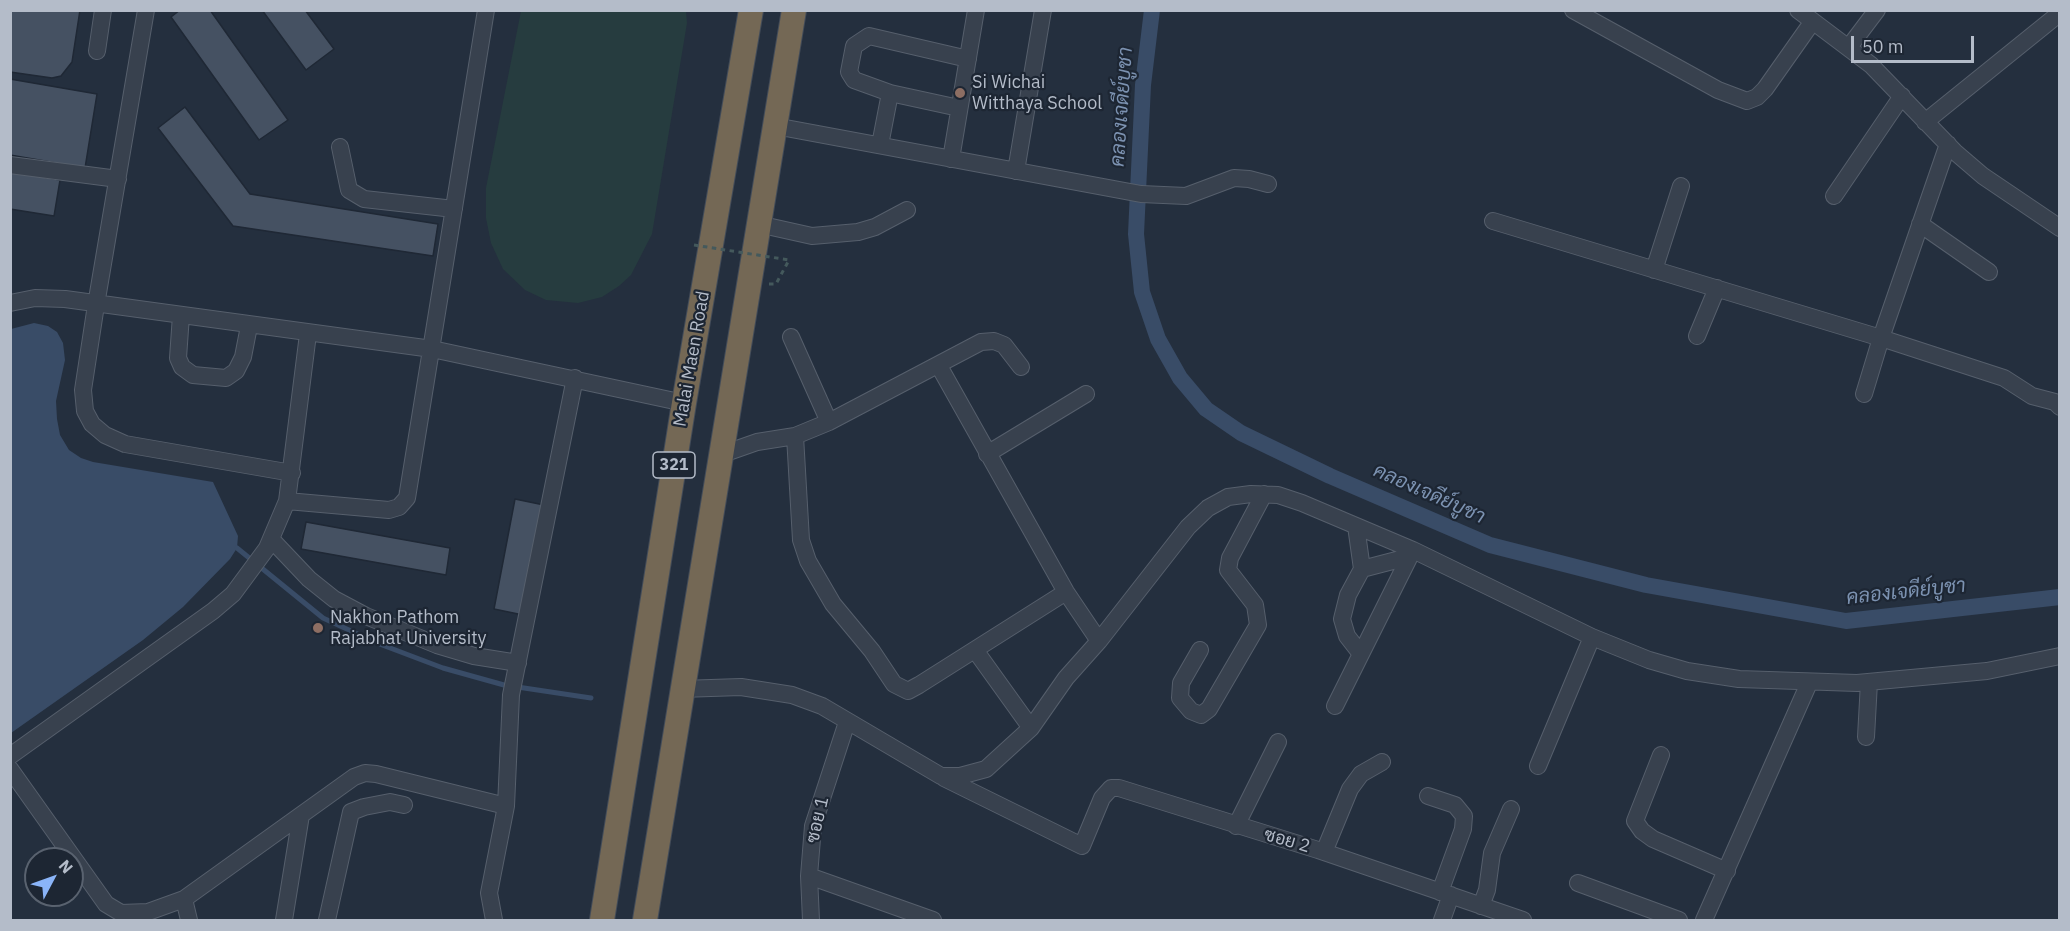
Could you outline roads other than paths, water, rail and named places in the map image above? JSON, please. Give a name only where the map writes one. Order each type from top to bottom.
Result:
[{"type":"highway","name":"Malai Maen Road","points":[[602,921],[684,403],[752,10]]},
{"type":"highway","name":"321","points":[[645,921],[681,689],[794,10]]},
{"type":"street","points":[[97,51],[103,10]]},
{"type":"street","points":[[146,10],[83,390],[85,411],[92,424],[105,435],[125,444],[292,472]]},
{"type":"street","points":[[287,501],[389,510],[399,507],[407,498],[486,10]]},
{"type":"street","points":[[951,159],[976,10]]},
{"type":"street","points":[[1016,171],[1043,10]]},
{"type":"street","points":[[1573,10],[1718,90],[1747,100],[1756,97],[1765,89],[1813,21]]},
{"type":"street","points":[[1798,10],[1849,47],[1983,176],[2060,228]]},
{"type":"street","points":[[1849,47],[1877,10]]},
{"type":"street","points":[[1926,122],[2060,13]]},
{"type":"street","points":[[959,108],[890,93],[851,78],[849,72],[854,46],[869,36],[968,59]]},
{"type":"street","points":[[880,145],[890,93]]},
{"type":"street","points":[[1834,196],[1902,96]]},
{"type":"street","points":[[775,126],[1141,194],[1186,196],[1234,178],[1268,184]]},
{"type":"street","points":[[1864,394],[1948,144]]},
{"type":"street","points":[[340,147],[349,190],[364,199],[454,209]]},
{"type":"street","points":[[10,165],[118,179]]},
{"type":"street","points":[[1654,270],[1681,186]]},
{"type":"street","points":[[758,224],[812,236],[858,232],[875,227],[907,210]]},
{"type":"street","points":[[1493,221],[1881,338],[2004,378],[2032,396],[2055,402],[2060,407]]},
{"type":"street","points":[[1920,224],[1989,272]]},
{"type":"street","points":[[1697,336],[1717,288]]},
{"type":"street","points":[[10,303],[35,298],[432,349],[684,403]]},
{"type":"street","points":[[181,315],[178,358],[182,367],[193,375],[226,378],[236,371],[243,357],[249,326]]},
{"type":"street","points":[[10,756],[213,611],[233,594],[250,571],[269,544],[287,501],[308,334]]},
{"type":"street","points":[[791,337],[829,422]]},
{"type":"street","points":[[720,455],[757,442],[795,436],[829,422],[981,342],[994,341],[1012,353],[1021,367]]},
{"type":"street","points":[[939,366],[1066,592],[1099,641]]},
{"type":"street","points":[[494,921],[489,893],[506,806],[511,695],[575,378]]},
{"type":"street","points":[[987,454],[1086,394]]},
{"type":"street","points":[[795,436],[801,540],[808,561],[833,604],[872,651],[894,684],[908,691],[1066,592]]},
{"type":"street","points":[[681,689],[741,687],[792,695],[822,706],[941,776],[960,777],[986,769],[1031,728],[1066,678],[1099,641],[1188,528],[1208,508],[1228,497],[1264,494],[1278,495],[1302,503],[1592,637],[1687,671],[1739,679],[1809,683],[1869,682],[1987,671],[2060,656]]},
{"type":"street","points":[[1200,650],[1181,683],[1180,698],[1191,711],[1201,715],[1209,709],[1217,697],[1258,625],[1255,605],[1228,570],[1230,558],[1264,494]]},
{"type":"street","points":[[1356,526],[1362,568],[1348,595],[1342,619],[1347,636],[1361,654]]},
{"type":"street","points":[[269,544],[334,599],[366,616],[437,645],[517,666]]},
{"type":"street","points":[[1362,568],[1411,553]]},
{"type":"street","points":[[1335,706],[1411,553]]},
{"type":"street","points":[[1538,766],[1592,637]]},
{"type":"street","points":[[975,650],[1031,728]]},
{"type":"street","points":[[1866,737],[1869,682]]},
{"type":"street","points":[[1704,921],[1809,683]]},
{"type":"street","name":"ซอย 1","points":[[812,921],[809,876],[813,826],[847,722]]},
{"type":"street","points":[[1236,826],[1278,742]]},
{"type":"street","points":[[1661,755],[1635,821],[1642,831],[1653,839],[1727,872]]},
{"type":"street","points":[[1324,852],[1350,789],[1361,774],[1382,762]]},
{"type":"street","points":[[10,769],[106,904],[121,913],[148,912],[184,899],[354,777],[365,773],[506,806]]},
{"type":"street","name":"ซอย 2","points":[[941,776],[1082,846],[1102,798],[1111,788],[1119,788],[1324,852],[1523,921]]},
{"type":"street","points":[[1428,796],[1455,805],[1464,816],[1442,921]]},
{"type":"street","points":[[327,921],[351,813],[364,807],[390,802],[404,805]]},
{"type":"street","points":[[1481,906],[1487,890],[1492,853],[1511,809]]},
{"type":"street","points":[[285,921],[301,815]]},
{"type":"street","points":[[809,876],[933,921]]},
{"type":"street","points":[[1578,883],[1679,921]]},
{"type":"street","points":[[184,899],[189,921]]},
{"type":"water","points":[[34,323],[48,326],[57,332],[63,343],[65,360],[56,401],[57,419],[60,435],[69,450],[93,462],[213,482],[238,536],[237,548],[230,559],[183,607],[143,640],[11,733],[11,329]]},
{"type":"waterway","name":"คลองเจดีย์บูชา","points":[[1152,10],[1143,85],[1136,234],[1142,292],[1158,339],[1180,378],[1206,409],[1241,433],[1330,476],[1490,545],[1646,585],[1846,621],[2060,597]]},
{"type":"waterway","points":[[237,548],[323,618],[377,643],[443,668],[504,685],[591,698]]},
{"type":"place","name":"Si Wichai Witthaya School","points":[[960,93]]},
{"type":"place","name":"Nakhon Pathom Rajabhat University","points":[[318,628]]}]
